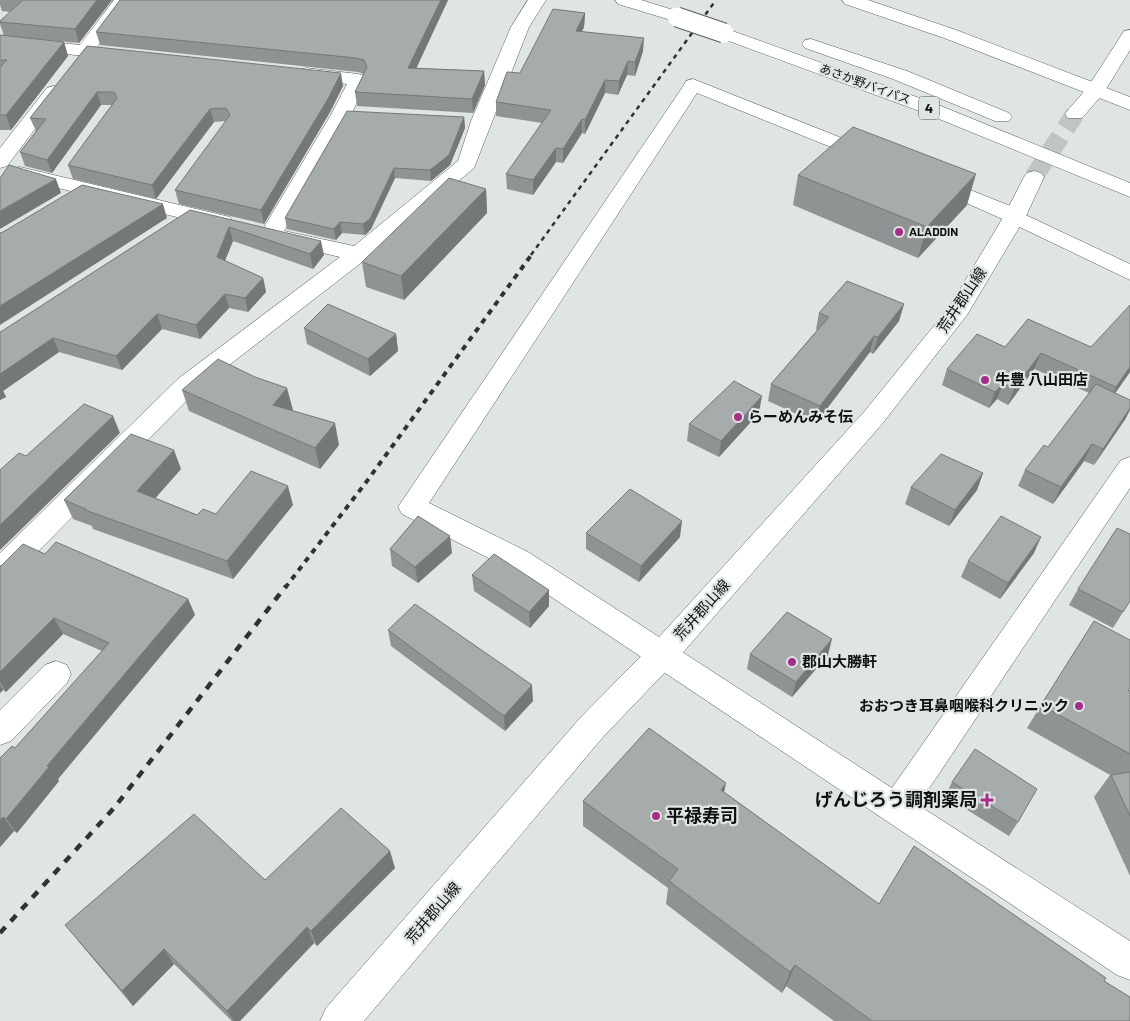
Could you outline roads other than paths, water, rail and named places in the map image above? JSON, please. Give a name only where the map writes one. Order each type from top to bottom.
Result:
[{"type":"main road","points":[[0,162],[123,0]]},
{"type":"main road","name":"あさか野バイパス","points":[[624,0],[724,33],[888,92],[1073,165],[1130,190]]},
{"type":"main road","points":[[850,0],[950,34],[1130,104]]},
{"type":"main road","points":[[0,572],[188,384],[358,254],[467,164],[471,121],[520,27],[529,2]]},
{"type":"main road","points":[[1075,114],[1096,90],[1130,35]]},
{"type":"main road","name":"あさか野バイパス","points":[[790,36],[900,76],[1020,124]]},
{"type":"main road","points":[[0,42],[74,66],[104,53]]},
{"type":"main road","points":[[257,230],[342,113],[358,80],[284,72]]},
{"type":"main road","points":[[1130,273],[1015,216],[693,85],[412,507],[518,560],[661,656],[1130,962]]},
{"type":"main road","points":[[342,113],[362,114]]},
{"type":"main road","points":[[0,167],[64,174],[84,190],[169,201],[192,214],[358,254]]},
{"type":"main road","name":"荒井郡山線","points":[[340,1021],[592,727],[661,656],[872,418],[959,310],[1015,216],[1034,177]]},
{"type":"main road","points":[[59,205],[84,190]]},
{"type":"main road","points":[[167,230],[192,214]]},
{"type":"main road","points":[[896,810],[1130,467]]},
{"type":"main road","points":[[0,731],[56,674]]},
{"type":"tunnel","points":[[1034,177],[1075,114]]},
{"type":"railway","points":[[531,255],[716,0]]},
{"type":"railway","points":[[285,588],[367,481],[532,254]]},
{"type":"railway","points":[[0,933],[114,808],[286,586]]},
{"type":"place","name":"ALADDIN","points":[[899,232]]},
{"type":"place","name":"牛豊 八山田店","points":[[985,380]]},
{"type":"place","name":"らーめんみそ伝","points":[[738,417]]},
{"type":"place","name":"郡山大勝軒","points":[[792,662]]},
{"type":"place","name":"おおつき耳鼻咽喉科クリニック","points":[[1079,706]]},
{"type":"place","name":"げんじろう調剤薬局","points":[[987,800]]},
{"type":"place","name":"平禄寿司","points":[[656,816]]}]
